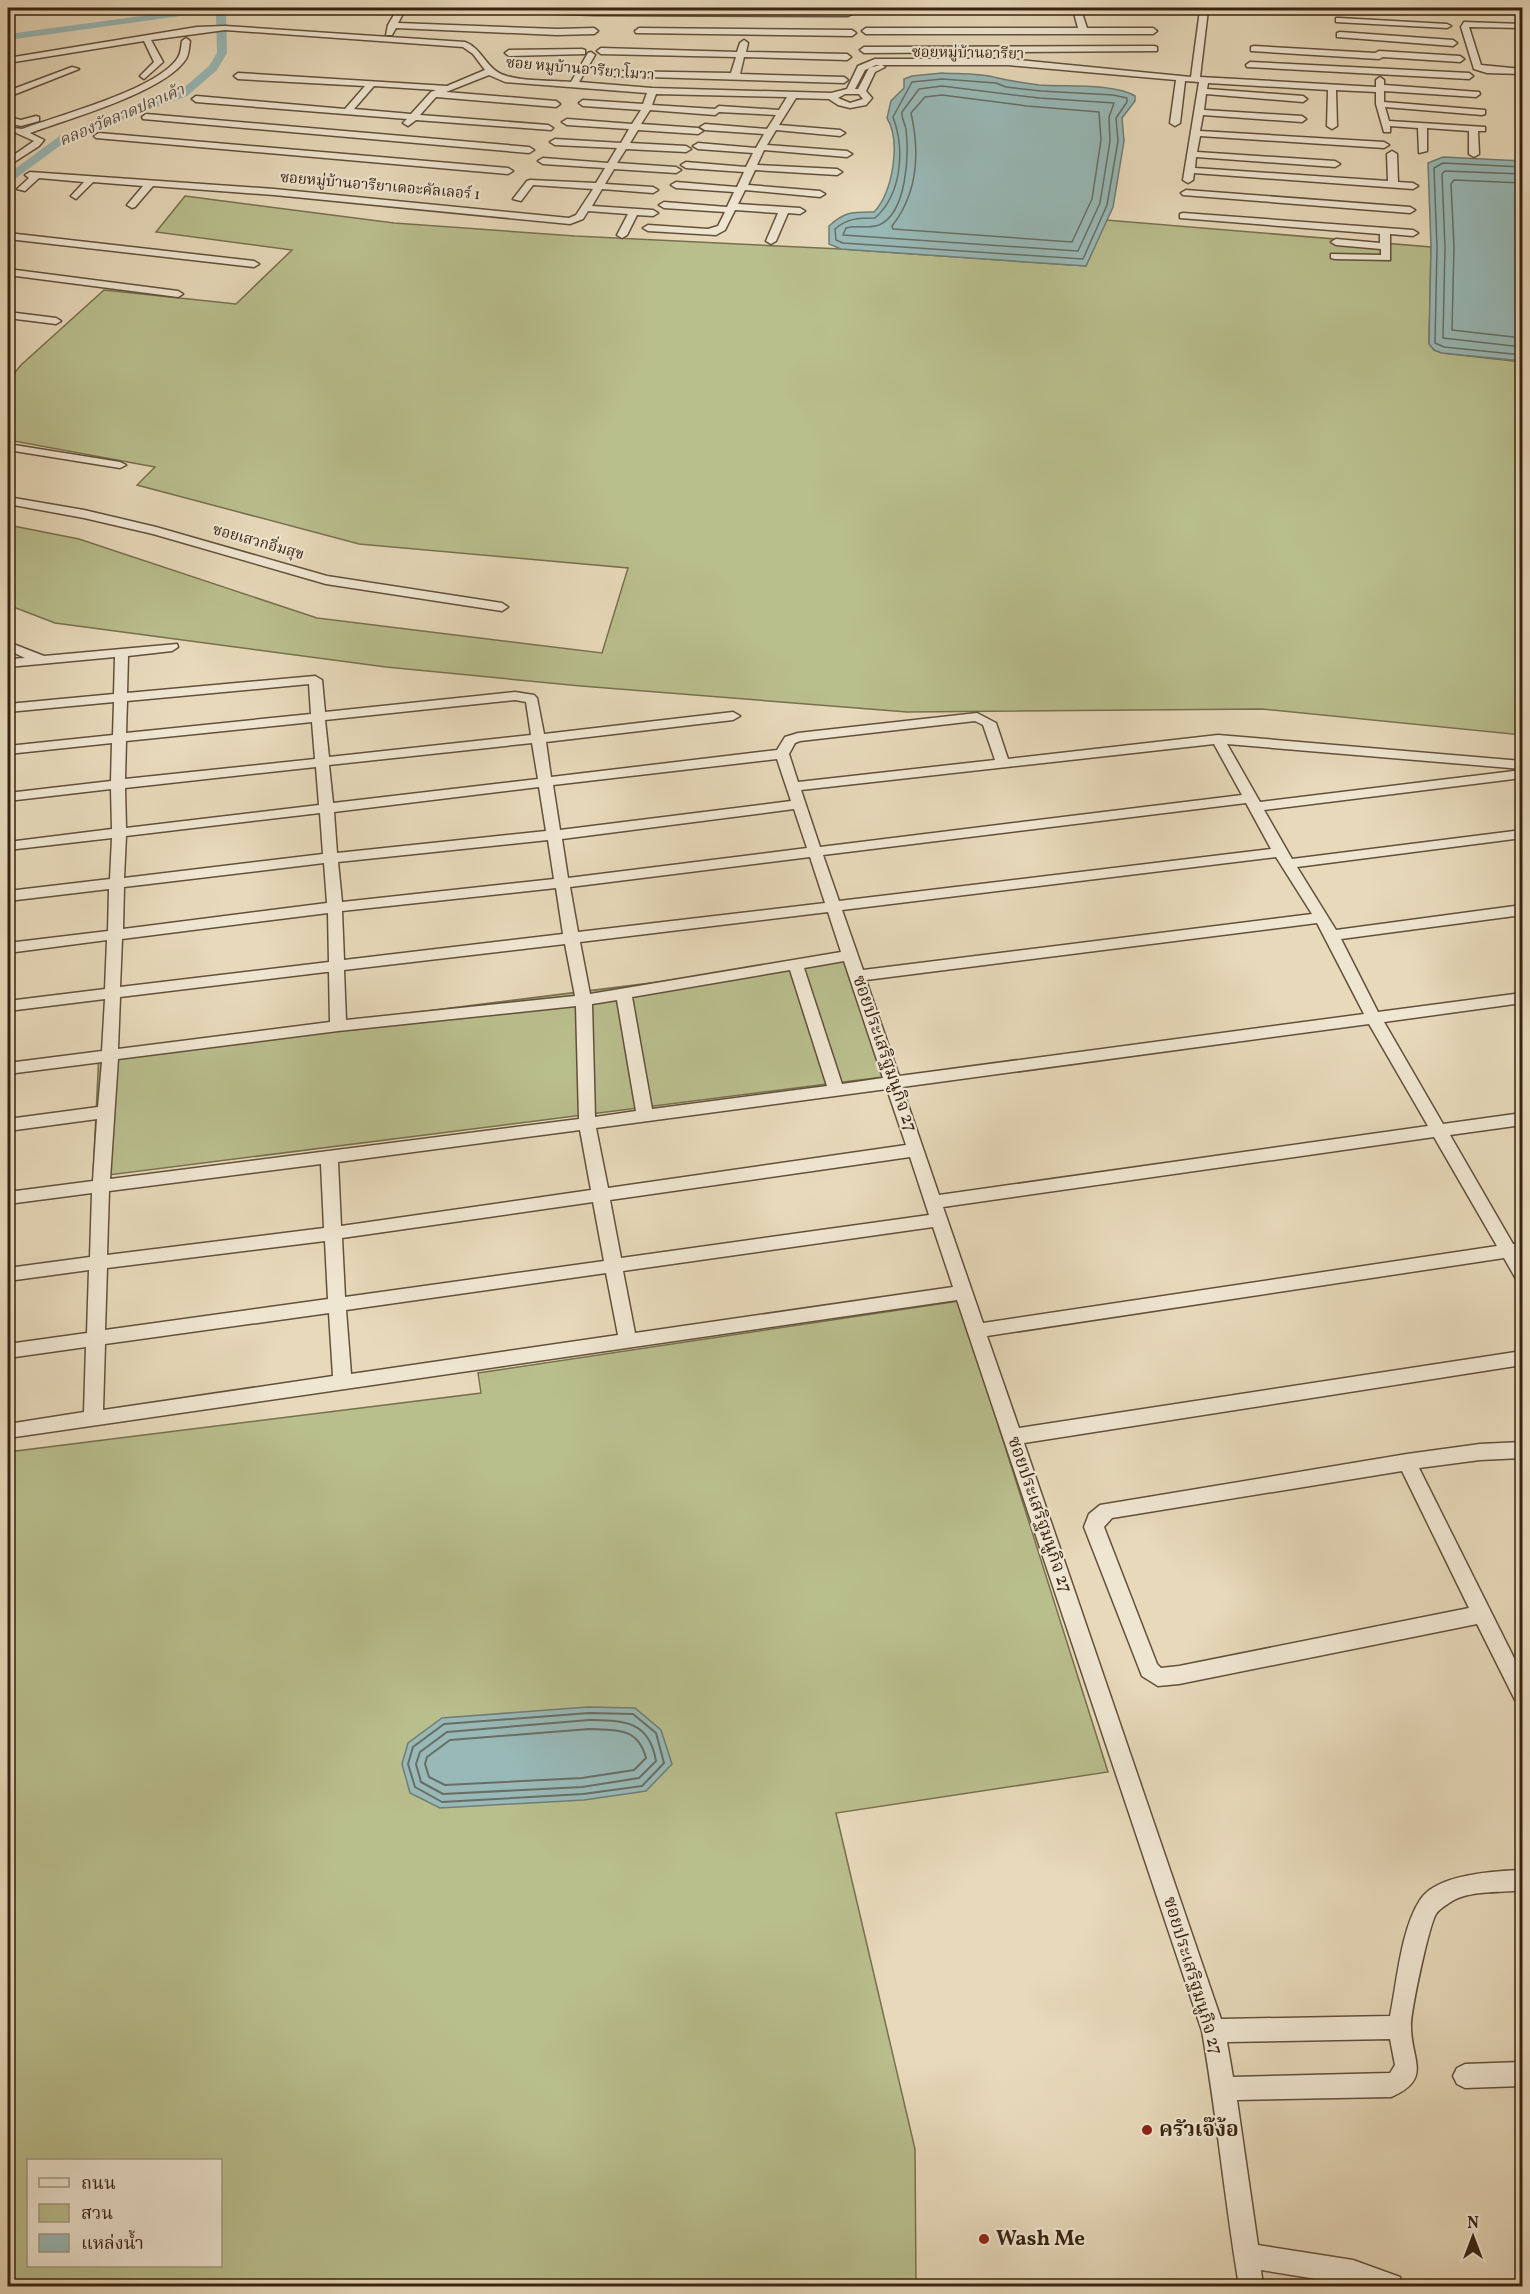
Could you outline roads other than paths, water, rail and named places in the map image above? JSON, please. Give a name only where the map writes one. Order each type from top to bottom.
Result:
[{"type":"street","points":[[387,39],[402,8]]},
{"type":"street","points":[[448,8],[594,13],[848,14]]},
{"type":"street","points":[[1184,208],[1203,91],[1199,79],[1204,10]]},
{"type":"street","points":[[860,11],[977,11]]},
{"type":"street","points":[[923,11],[925,31]]},
{"type":"street","points":[[1019,11],[1122,11]]},
{"type":"street","points":[[1077,11],[1083,30]]},
{"type":"street","points":[[392,25],[594,35],[594,13]]},
{"type":"street","points":[[735,76],[740,54],[756,13]]},
{"type":"street","points":[[1338,20],[1447,26]]},
{"type":"street","points":[[1375,22],[1378,38],[1380,104],[1385,126],[1423,125],[1478,129],[1474,154]]},
{"type":"street","points":[[1522,27],[1467,24],[1465,27],[1477,67],[1487,70],[1522,72]]},
{"type":"street","points":[[8,55],[189,27]]},
{"type":"street","name":"ซอย หมูบ้านอารียา โมวา","points":[[207,31],[268,30],[465,45],[471,47],[488,72],[505,79],[652,91],[832,96]]},
{"type":"street","points":[[8,66],[207,31]]},
{"type":"street","points":[[8,61],[207,31]]},
{"type":"street","points":[[639,31],[852,33]]},
{"type":"street","points":[[866,31],[1153,31]]},
{"type":"street","points":[[850,91],[861,68],[874,62],[1008,65],[1003,31]]},
{"type":"street","points":[[1340,35],[1453,43]]},
{"type":"street","points":[[23,132],[144,86],[178,63],[183,57],[186,41]]},
{"type":"street","points":[[8,120],[16,123],[28,121],[132,84],[151,71],[159,62],[148,42]]},
{"type":"street","points":[[1311,42],[1312,52]]},
{"type":"street","points":[[1254,49],[1268,45],[1312,52],[1460,59]]},
{"type":"street","points":[[1126,49],[1132,67]]},
{"type":"street","points":[[864,50],[1154,49]]},
{"type":"street","points":[[509,53],[586,54],[601,51],[847,57]]},
{"type":"street","points":[[573,85],[580,74],[586,54]]},
{"type":"street","name":"ซอยหมู่บ้านอารียา","points":[[861,92],[872,70],[876,67],[1008,65],[1089,71],[1132,67],[1180,78],[1476,94]]},
{"type":"street","points":[[1250,65],[1469,76]]},
{"type":"street","points":[[8,94],[75,69]]},
{"type":"street","points":[[388,149],[434,94],[488,72]]},
{"type":"street","points":[[523,73],[580,74]]},
{"type":"street","points":[[615,73],[844,80]]},
{"type":"street","points":[[238,76],[445,88]]},
{"type":"street","points":[[1175,123],[1180,78]]},
{"type":"street","points":[[348,111],[371,84]]},
{"type":"street","points":[[1332,87],[1332,126]]},
{"type":"street","points":[[652,91],[636,126],[585,208],[653,213]]},
{"type":"street","points":[[850,91],[861,92],[868,98],[857,105],[842,104],[832,99],[832,96],[839,92],[850,91]]},
{"type":"street","points":[[1203,91],[1303,99]]},
{"type":"street","points":[[434,94],[556,104]]},
{"type":"street","points":[[648,228],[716,232],[722,228],[760,149],[793,95]]},
{"type":"street","points":[[196,99],[214,123],[272,139],[388,149],[508,171]]},
{"type":"street","points":[[583,103],[781,113]]},
{"type":"street","points":[[1380,104],[1482,112]]},
{"type":"street","points":[[99,136],[348,111],[548,128]]},
{"type":"street","points":[[1198,112],[1302,120]]},
{"type":"street","points":[[146,117],[214,123],[272,139],[388,149],[529,150]]},
{"type":"street","points":[[567,122],[840,133]]},
{"type":"street","points":[[1422,151],[1423,125]]},
{"type":"street","points":[[8,127],[39,140],[8,163]]},
{"type":"street","points":[[1195,133],[1384,145]]},
{"type":"street","points":[[555,142],[686,149]]},
{"type":"street","points":[[1332,180],[1335,164],[1334,142]]},
{"type":"street","points":[[698,146],[847,154]]},
{"type":"street","points":[[1192,154],[1335,164]]},
{"type":"street","points":[[1392,154],[1394,184]]},
{"type":"street","points":[[543,161],[676,170]]},
{"type":"street","points":[[686,165],[837,172]]},
{"type":"street","points":[[1190,170],[1413,186]]},
{"type":"street","name":"ซอยหมู่บ้านอารียาเดอะคัลเลอร์ 1","points":[[22,189],[33,175],[285,193],[566,221],[578,219],[585,208]]},
{"type":"street","points":[[76,196],[91,179]]},
{"type":"street","points":[[518,199],[533,182],[653,190]]},
{"type":"street","points":[[132,205],[150,184]]},
{"type":"street","points":[[676,185],[820,194]]},
{"type":"street","points":[[664,205],[800,211]]},
{"type":"street","points":[[1184,208],[1410,210]]},
{"type":"street","points":[[1184,208],[1413,233]]},
{"type":"street","points":[[771,241],[784,210]]},
{"type":"street","points":[[622,235],[634,212]]},
{"type":"street","points":[[1335,256],[1386,258],[1384,231]]},
{"type":"street","points":[[8,236],[254,264]]},
{"type":"street","points":[[1336,242],[1385,246]]},
{"type":"street","points":[[8,272],[178,294]]},
{"type":"street","points":[[8,315],[56,321]]},
{"type":"street","points":[[8,447],[120,465]]},
{"type":"street","name":"ซอยเสวกอิ่มสุข","points":[[8,501],[84,514],[156,531],[326,580],[502,607]]},
{"type":"street","points":[[8,646],[42,660]]},
{"type":"street","points":[[8,663],[172,647]]},
{"type":"street","points":[[93,1419],[101,1185],[113,993],[122,652]]},
{"type":"street","points":[[8,708],[315,680],[317,716],[324,761],[335,907],[338,1026]]},
{"type":"street","points":[[8,750],[525,696],[532,701],[571,937],[584,1000],[587,1122],[628,1342]]},
{"type":"street","points":[[8,797],[324,761],[539,740],[733,716]]},
{"type":"street","points":[[8,846],[782,754],[790,740],[798,737],[977,717],[989,723],[1003,763]]},
{"type":"street","points":[[1218,739],[1284,858],[1332,935],[1373,1017],[1440,1131],[1516,1250],[1522,1274]]},
{"type":"street","points":[[794,787],[1218,739],[1522,765]]},
{"type":"street","name":"ซอยประเสริฐมนูกิจ 27","points":[[782,754],[1213,2031],[1224,2089],[1251,2286]]},
{"type":"street","points":[[8,948],[335,907],[1522,774]]},
{"type":"street","points":[[8,896],[330,858],[555,836],[799,804]]},
{"type":"street","points":[[8,1006],[571,937],[1522,834]]},
{"type":"street","points":[[1332,935],[1522,910]]},
{"type":"street","points":[[857,976],[1322,918]]},
{"type":"street","points":[[8,1068],[338,1026],[584,1000],[850,956]]},
{"type":"street","points":[[796,965],[836,1090]]},
{"type":"street","points":[[624,994],[645,1116]]},
{"type":"street","points":[[8,1198],[645,1116],[1522,998]]},
{"type":"street","points":[[8,1125],[106,1112]]},
{"type":"street","points":[[933,1202],[1522,1119]]},
{"type":"street","points":[[8,1274],[334,1233],[916,1150]]},
{"type":"street","points":[[329,1157],[337,1305],[344,1383]]},
{"type":"street","points":[[8,1351],[939,1220]]},
{"type":"street","points":[[977,1331],[1516,1250]]},
{"type":"street","points":[[8,1431],[964,1292]]},
{"type":"street","points":[[1012,1437],[1522,1358]]},
{"type":"street","points":[[1483,1614],[1179,1675],[1158,1677],[1149,1670],[1096,1534],[1096,1520],[1107,1511],[1407,1462],[1480,1452],[1522,1450]]},
{"type":"street","points":[[1407,1462],[1522,1692]]},
{"type":"street","points":[[1224,2089],[1391,2085],[1399,2081],[1406,2073],[1407,2065],[1399,2027],[1418,1932],[1428,1906],[1449,1891],[1474,1884],[1522,1880]]},
{"type":"street","points":[[1213,2031],[1399,2027]]},
{"type":"street","points":[[1465,2076],[1522,2074]]},
{"type":"street","points":[[1245,2255],[1353,2272],[1391,2286]]},
{"type":"water","points":[[942,73],[984,75],[1039,85],[1102,87],[1135,96],[1135,101],[1122,118],[1124,141],[1113,207],[1086,266],[841,249],[829,244],[829,226],[840,217],[850,213],[874,212],[886,193],[894,153],[894,140],[887,118],[891,101],[904,88],[904,79]]},
{"type":"water","points":[[1443,157],[1522,161],[1522,361],[1442,353],[1434,350],[1429,344],[1431,247],[1428,163]]},
{"type":"water","points":[[588,1707],[635,1708],[661,1730],[672,1764],[646,1791],[584,1800],[440,1808],[410,1793],[402,1764],[408,1743],[442,1718]]},
{"type":"waterway","points":[[8,37],[218,8]]},
{"type":"waterway","name":"คลองวัดลาดปลาเค้า","points":[[8,179],[65,137],[183,94],[213,68],[222,53],[221,8]]},
{"type":"waterway","points":[[1364,8],[1522,13]]},
{"type":"place","name":"ครัวเจ๊ง้อ","points":[[1147,2130]]},
{"type":"place","name":"Wash Me","points":[[984,2239]]}]
